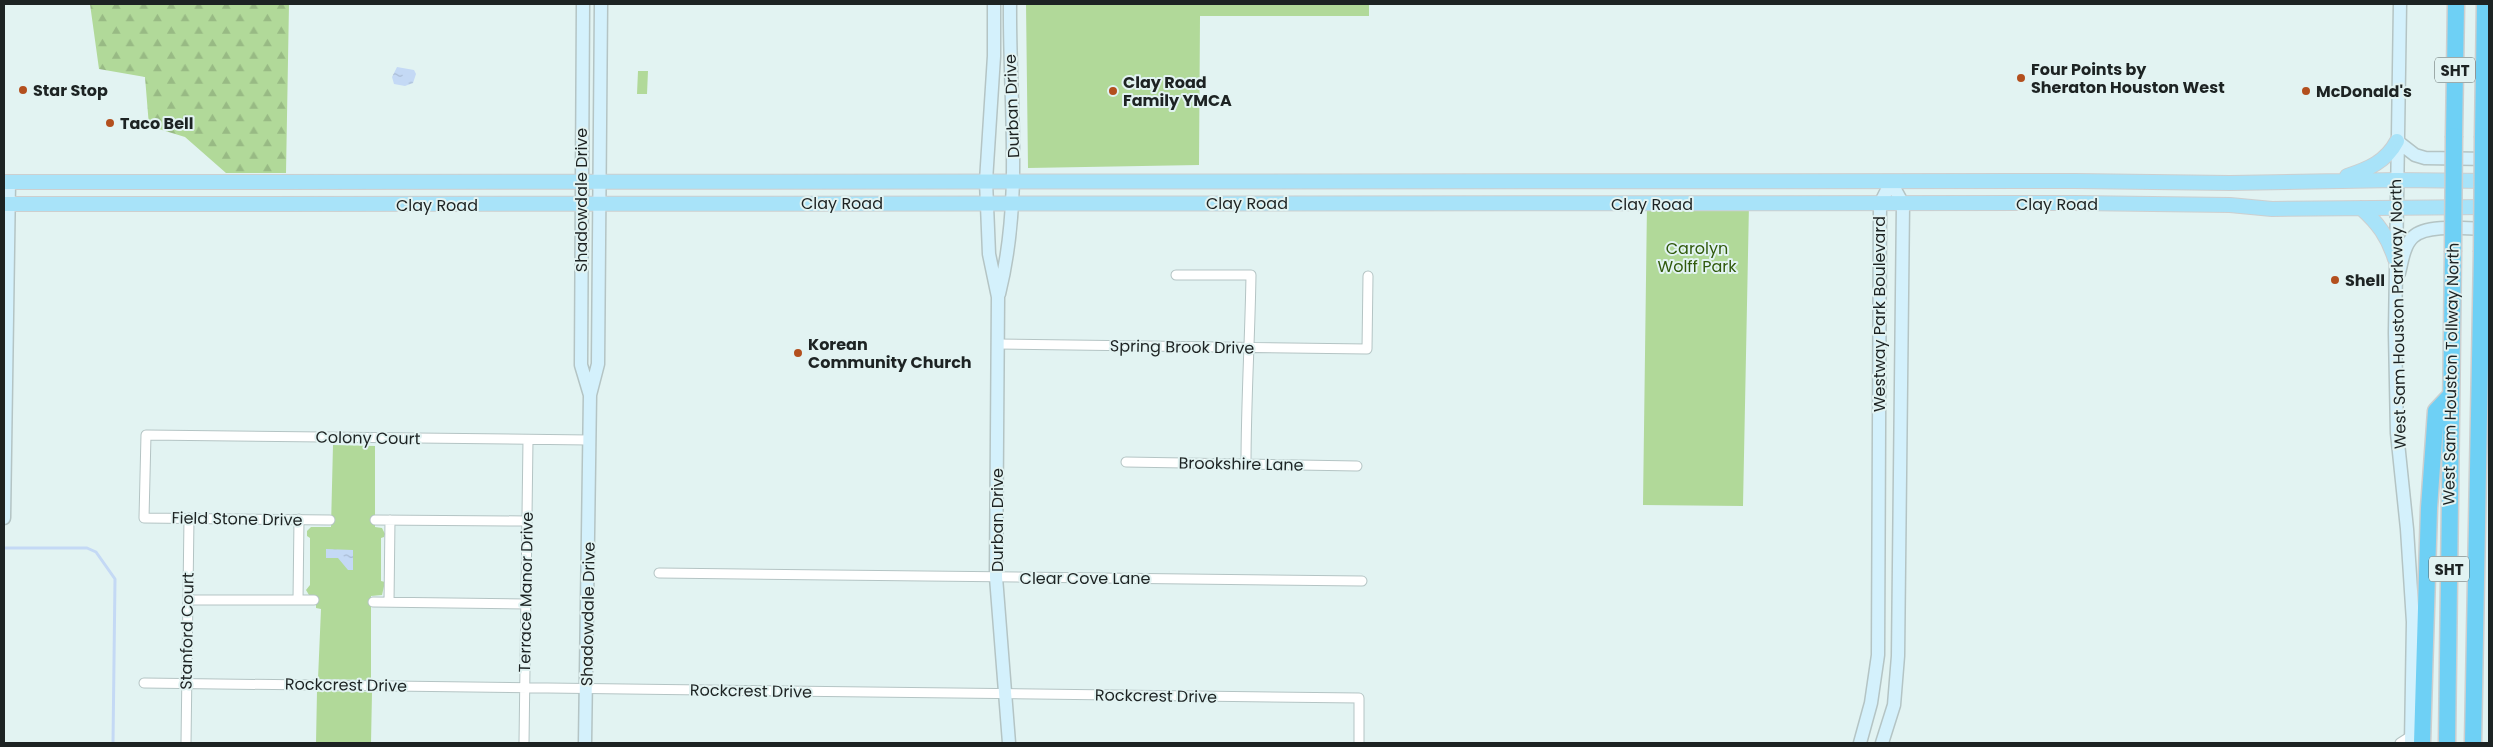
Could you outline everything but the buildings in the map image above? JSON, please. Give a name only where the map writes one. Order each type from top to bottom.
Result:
[{"type":"highway","name":"West Sam Houston Tollway North","points":[[2446,743],[2456,4]]},
{"type":"highway","name":"West Sam Houston Tollway North","points":[[2473,743],[2485,4]]},
{"type":"highway","points":[[2411,741],[2436,412],[2451,395]]},
{"type":"highway","points":[[2474,720],[2484,743]]},
{"type":"main road","points":[[2335,181],[2370,169],[2385,157],[2397,141]]},
{"type":"main road","name":"Clay Road","points":[[6,182],[2075,181],[2230,183],[2396,180],[2489,181]]},
{"type":"main road","points":[[846,203],[847,181]]},
{"type":"main road","points":[[1340,181],[1341,204]]},
{"type":"main road","points":[[1494,181],[1495,204]]},
{"type":"main road","points":[[1633,181],[1634,204]]},
{"type":"main road","points":[[2075,181],[2075,203]]},
{"type":"main road","points":[[183,182],[184,205]]},
{"type":"main road","points":[[355,182],[356,205]]},
{"type":"main road","points":[[1174,203],[1176,182]]},
{"type":"main road","points":[[2230,183],[2230,205]]},
{"type":"main road","name":"Clay Road","points":[[6,204],[356,205],[987,202],[1341,204],[2075,203],[2230,205],[2272,209],[2489,207]]},
{"type":"main road","points":[[2360,208],[2383,230],[2395,259]]},
{"type":"street","name":"Durban Drive","points":[[994,4],[994,56],[986,181],[989,254],[998,297]]},
{"type":"street","name":"Durban Drive","points":[[1009,743],[1007,694],[996,577],[998,297],[1008,257],[1014,182],[1010,4]]},
{"type":"street","name":"West Sam Houston Parkway North","points":[[2400,4],[2395,209],[2397,433],[2407,529],[2413,622],[2411,741]]},
{"type":"street","points":[[583,9],[601,9]]},
{"type":"street","name":"Shadowdale Drive","points":[[583,9],[580,181],[581,365],[590,395]]},
{"type":"street","name":"Shadowdale Drive","points":[[585,743],[590,395],[598,364],[601,204],[601,9]]},
{"type":"street","points":[[2397,141],[2415,155],[2425,158],[2489,159]]},
{"type":"street","points":[[4,518],[6,182]]},
{"type":"street","name":"Westway Park Boulevard","points":[[1882,743],[1894,705],[1898,656],[1903,204],[1891,182]]},
{"type":"street","name":"Westway Park Boulevard","points":[[1860,743],[1871,703],[1878,655],[1880,204],[1891,182]]},
{"type":"street","points":[[2396,280],[2407,245],[2413,236],[2423,230],[2489,229]]},
{"type":"street","points":[[1176,275],[1251,275],[1250,349],[1246,397],[1246,464]]},
{"type":"street","name":"Spring Brook Drive","points":[[997,344],[1250,349],[1367,349],[1368,276]]},
{"type":"street","name":"Colony Court","points":[[144,518],[146,434],[589,440]]},
{"type":"street","name":"Terrace Manor Drive","points":[[524,743],[528,440]]},
{"type":"street","name":"Brookshire Lane","points":[[1126,462],[1357,466]]},
{"type":"street","name":"Field Stone Drive","points":[[144,518],[330,520]]},
{"type":"street","name":"Stanford Court","points":[[186,743],[189,518]]},
{"type":"street","points":[[298,600],[299,519]]},
{"type":"street","points":[[375,520],[527,522]]},
{"type":"street","points":[[389,602],[390,520]]},
{"type":"street","name":"Clear Cove Lane","points":[[659,573],[1362,581]]},
{"type":"street","points":[[188,600],[314,600]]},
{"type":"street","points":[[374,602],[526,604]]},
{"type":"street","name":"Rockcrest Drive","points":[[144,683],[1359,698],[1359,743]]},
{"type":"green space","points":[[90,4],[289,4],[286,173],[226,173],[185,137],[149,126],[145,77],[99,69]]},
{"type":"green space","name":"Clay Road Family YMCA","points":[[1026,4],[1369,4],[1369,16],[1200,16],[1199,165],[1028,168]]},
{"type":"green space","points":[[638,71],[648,71],[647,94],[637,94]]},
{"type":"green space","name":"Carolyn Wolff Park","points":[[1647,204],[1749,204],[1743,506],[1643,505]]},
{"type":"green space","points":[[333,445],[375,446],[375,527],[382,528],[385,534],[381,538],[381,581],[385,582],[382,595],[371,596],[371,680],[318,679],[321,609],[316,608],[316,596],[309,595],[306,590],[310,585],[310,538],[307,536],[307,531],[311,527],[331,527]]},
{"type":"green space","points":[[317,691],[372,692],[371,743],[316,743]]},
{"type":"water","points":[[397,67],[414,70],[416,74],[413,83],[405,86],[394,84],[392,77]]},
{"type":"water","points":[[326,549],[353,550],[353,570],[348,570],[338,558],[326,558]]},
{"type":"waterway","points":[[4,548],[87,548],[96,552],[115,579],[113,743]]},
{"type":"place","name":"Four Points by Sheraton Houston West","points":[[2021,78]]},
{"type":"place","name":"Star Stop","points":[[23,90]]},
{"type":"place","name":"Clay Road Family YMCA","points":[[1113,91]]},
{"type":"place","name":"McDonald's","points":[[2306,91]]},
{"type":"place","name":"Taco Bell","points":[[110,123]]},
{"type":"place","name":"Shell","points":[[2335,280]]},
{"type":"place","name":"Korean Community Church","points":[[798,353]]}]
